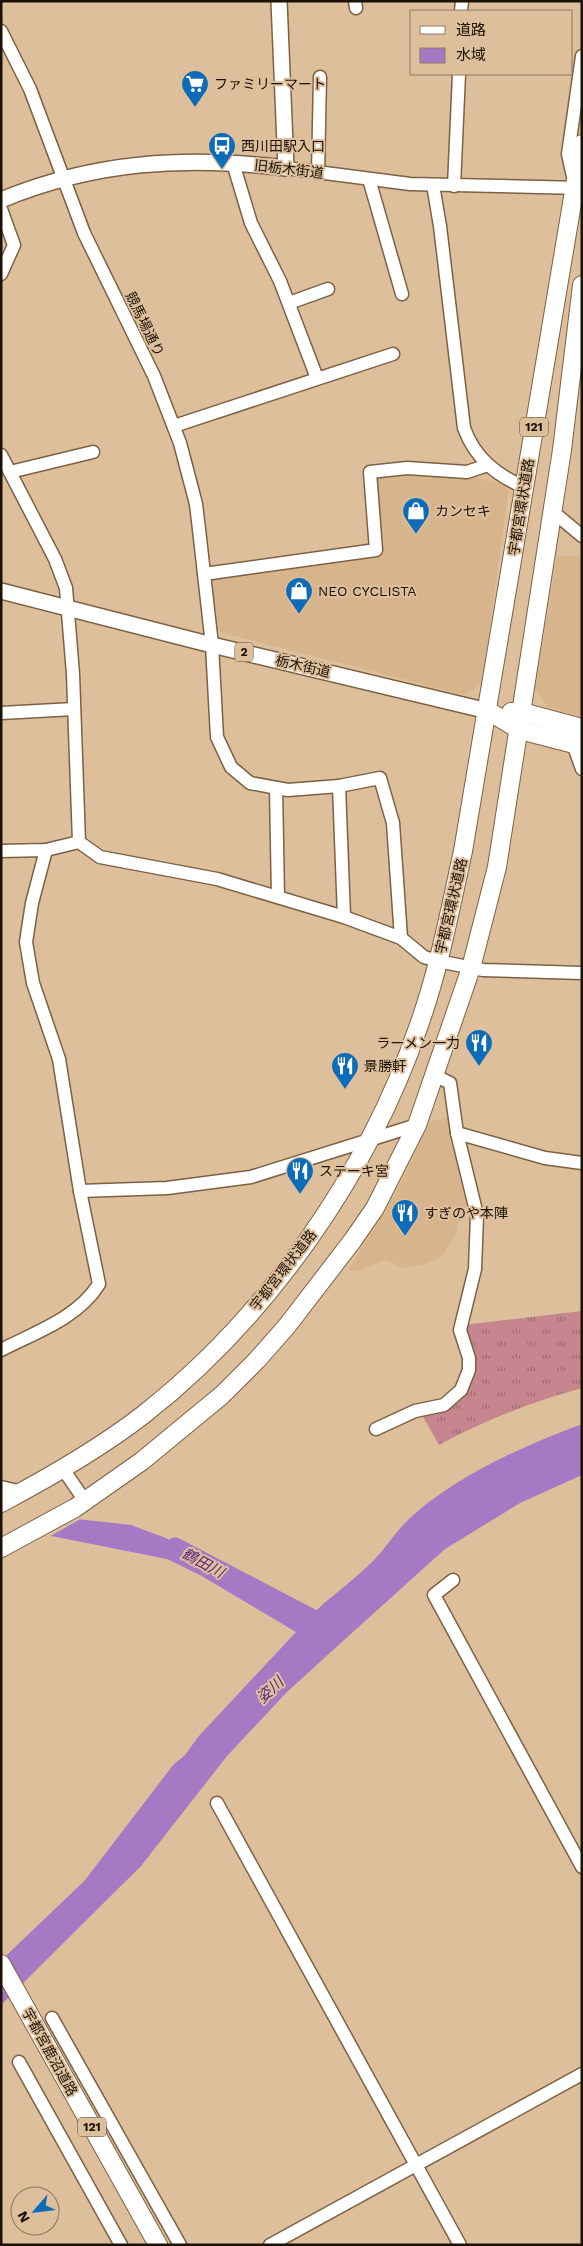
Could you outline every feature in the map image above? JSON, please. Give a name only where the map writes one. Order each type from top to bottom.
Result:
[{"type":"highway","name":"宇都宮環状道路","points":[[1,1503],[63,1468],[142,1415],[174,1389],[230,1333],[295,1256],[324,1217],[369,1140],[400,1074],[419,1025],[438,961],[463,851],[488,711],[524,487],[579,188],[582,144]]},
{"type":"highway","name":"121","points":[[1,1548],[80,1504],[177,1434],[222,1395],[257,1360],[314,1293],[358,1232],[374,1208],[417,1125],[436,1076],[471,968],[498,867],[562,450],[582,285]]},
{"type":"highway","name":"栃木街道","points":[[488,711],[522,712],[582,728]]},
{"type":"highway","name":"栃木街道","points":[[488,711],[520,730],[577,745]]},
{"type":"highway","name":"宇都宮鹿沼道路","points":[[1,1964],[158,2245]]},
{"type":"main road","points":[[279,1],[286,168]]},
{"type":"main road","name":"旧栃木街道","points":[[1,200],[91,171],[142,163],[234,163],[286,168]]},
{"type":"main road","name":"栃木街道","points":[[1,591],[212,645],[488,711]]},
{"type":"street","name":"競馬場通り","points":[[1,31],[30,89],[62,179],[84,232],[154,376],[174,426],[196,504],[212,645],[218,737],[231,768],[250,782],[288,790],[339,786],[360,780],[380,778],[393,823],[401,938]]},
{"type":"street","points":[[579,188],[568,154],[582,56]]},
{"type":"street","points":[[454,186],[459,75]]},
{"type":"street","points":[[318,173],[320,77]]},
{"type":"street","points":[[234,163],[251,223],[289,304],[317,378]]},
{"type":"street","name":"旧栃木街道","points":[[286,168],[433,185],[579,188]]},
{"type":"street","points":[[369,179],[402,294]]},
{"type":"street","points":[[433,185],[440,226],[461,417],[474,452],[499,475],[524,487]]},
{"type":"street","points":[[1,209],[14,245],[1,274]]},
{"type":"street","points":[[289,304],[328,289]]},
{"type":"street","points":[[174,426],[393,354]]},
{"type":"street","points":[[79,842],[74,709],[66,588],[55,560],[5,464],[93,452]]},
{"type":"street","points":[[204,574],[376,550],[370,472],[407,468],[467,472],[488,465]]},
{"type":"street","points":[[552,511],[582,536]]},
{"type":"street","points":[[1,713],[74,709]]},
{"type":"street","points":[[577,745],[582,769]]},
{"type":"street","points":[[339,786],[344,917]]},
{"type":"street","points":[[276,788],[278,897]]},
{"type":"street","points":[[1,850],[46,850],[79,842],[100,857],[217,879],[344,917],[401,938],[424,956],[438,961],[471,968],[582,973]]},
{"type":"street","points":[[1,1350],[71,1314],[92,1296],[99,1284],[80,1191],[59,1059],[33,984],[26,942],[32,902],[46,850]]},
{"type":"street","points":[[376,1429],[415,1411],[444,1405],[461,1390],[469,1370],[469,1358],[460,1330],[475,1268],[477,1215],[457,1133],[450,1083],[436,1076]]},
{"type":"street","points":[[80,1191],[167,1188],[251,1176],[417,1125]]},
{"type":"street","points":[[457,1133],[545,1158],[582,1163]]},
{"type":"street","points":[[63,1468],[80,1504]]},
{"type":"street","points":[[1,1487],[22,1492]]},
{"type":"street","points":[[453,1580],[434,1594],[582,1867]]},
{"type":"street","points":[[217,1803],[460,2245]]},
{"type":"street","points":[[52,2018],[174,2238],[180,2245]]},
{"type":"street","points":[[19,2062],[122,2245]]},
{"type":"street","points":[[270,2245],[582,2074]]},
{"type":"shaded area","points":[[378,473],[458,473],[509,486],[482,684],[465,695],[219,632],[211,575],[378,554],[373,477]]},
{"type":"shaded area","points":[[582,555],[582,717],[548,707],[535,688],[557,556]]},
{"type":"shaded area","points":[[448,1117],[470,1207],[461,1209],[456,1234],[442,1257],[426,1264],[403,1268],[385,1260],[355,1272],[349,1269],[395,1195],[430,1122]]},
{"type":"green space","points":[[582,1311],[582,1388],[509,1412],[439,1445],[422,1415],[465,1390],[463,1325]]},
{"type":"water","points":[[582,1424],[582,1475],[520,1503],[445,1549],[333,1650],[286,1693],[227,1756],[141,1866],[1,2005],[1,1973],[35,1949],[86,1899],[134,1843],[165,1800],[180,1762],[198,1737],[296,1632],[200,1575],[167,1559],[1,1526],[31,1514],[131,1525],[166,1538],[263,1602],[292,1616],[307,1620],[375,1559],[410,1518],[428,1503],[469,1476],[514,1452]]},
{"type":"pier","points":[[1,1506],[32,1512],[84,1517],[47,1538],[1,1529]]},
{"type":"waterway","name":"鶴田川","points":[[175,1548],[334,1631]]},
{"type":"waterway","name":"姿川","points":[[1,1975],[93,1887],[181,1772],[191,1764]]},
{"type":"place","name":"ファミリーマート","points":[[195,108]]},
{"type":"place","name":"西川田駅入口","points":[[222,170]]},
{"type":"place","name":"カンセキ","points":[[416,535]]},
{"type":"place","name":"NEO CYCLISTA","points":[[299,615]]},
{"type":"place","name":"ラーメン一力","points":[[479,1067]]},
{"type":"place","name":"景勝軒","points":[[345,1090]]},
{"type":"place","name":"ステーキ宮","points":[[300,1195]]},
{"type":"place","name":"すぎのや本陣","points":[[405,1237]]}]
